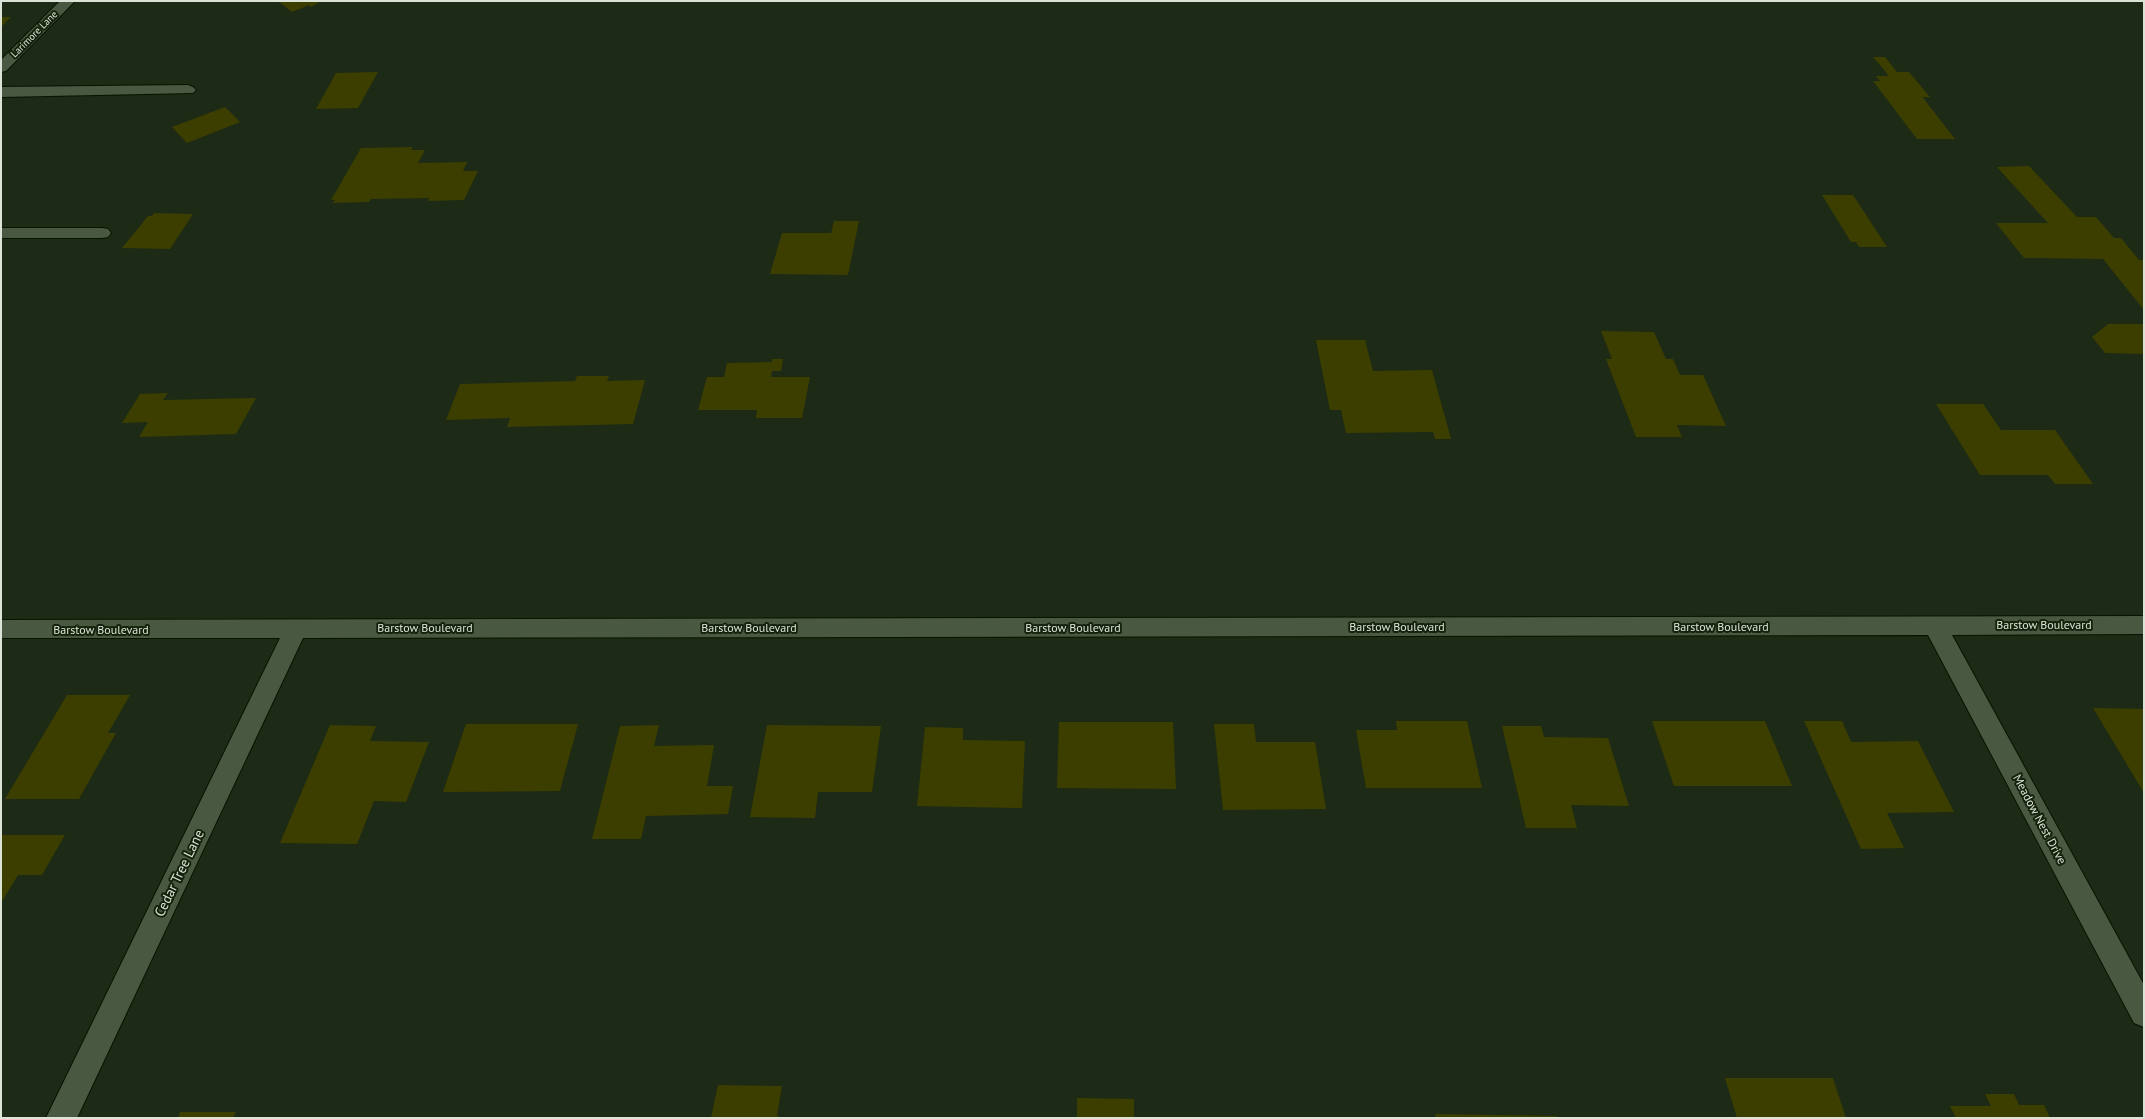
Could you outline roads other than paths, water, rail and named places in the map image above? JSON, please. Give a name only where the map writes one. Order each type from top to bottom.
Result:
[{"type":"street","name":"Larimore Lane","points":[[1,68],[68,1]]},
{"type":"street","points":[[1,92],[188,90]]},
{"type":"street","points":[[1,233],[102,233]]},
{"type":"street","name":"Barstow Boulevard","points":[[1,629],[2144,625]]},
{"type":"street","name":"Meadow Nest Drive","points":[[1935,626],[2144,1013]]},
{"type":"street","name":"Cedar Tree Lane","points":[[61,1118],[296,628]]}]
